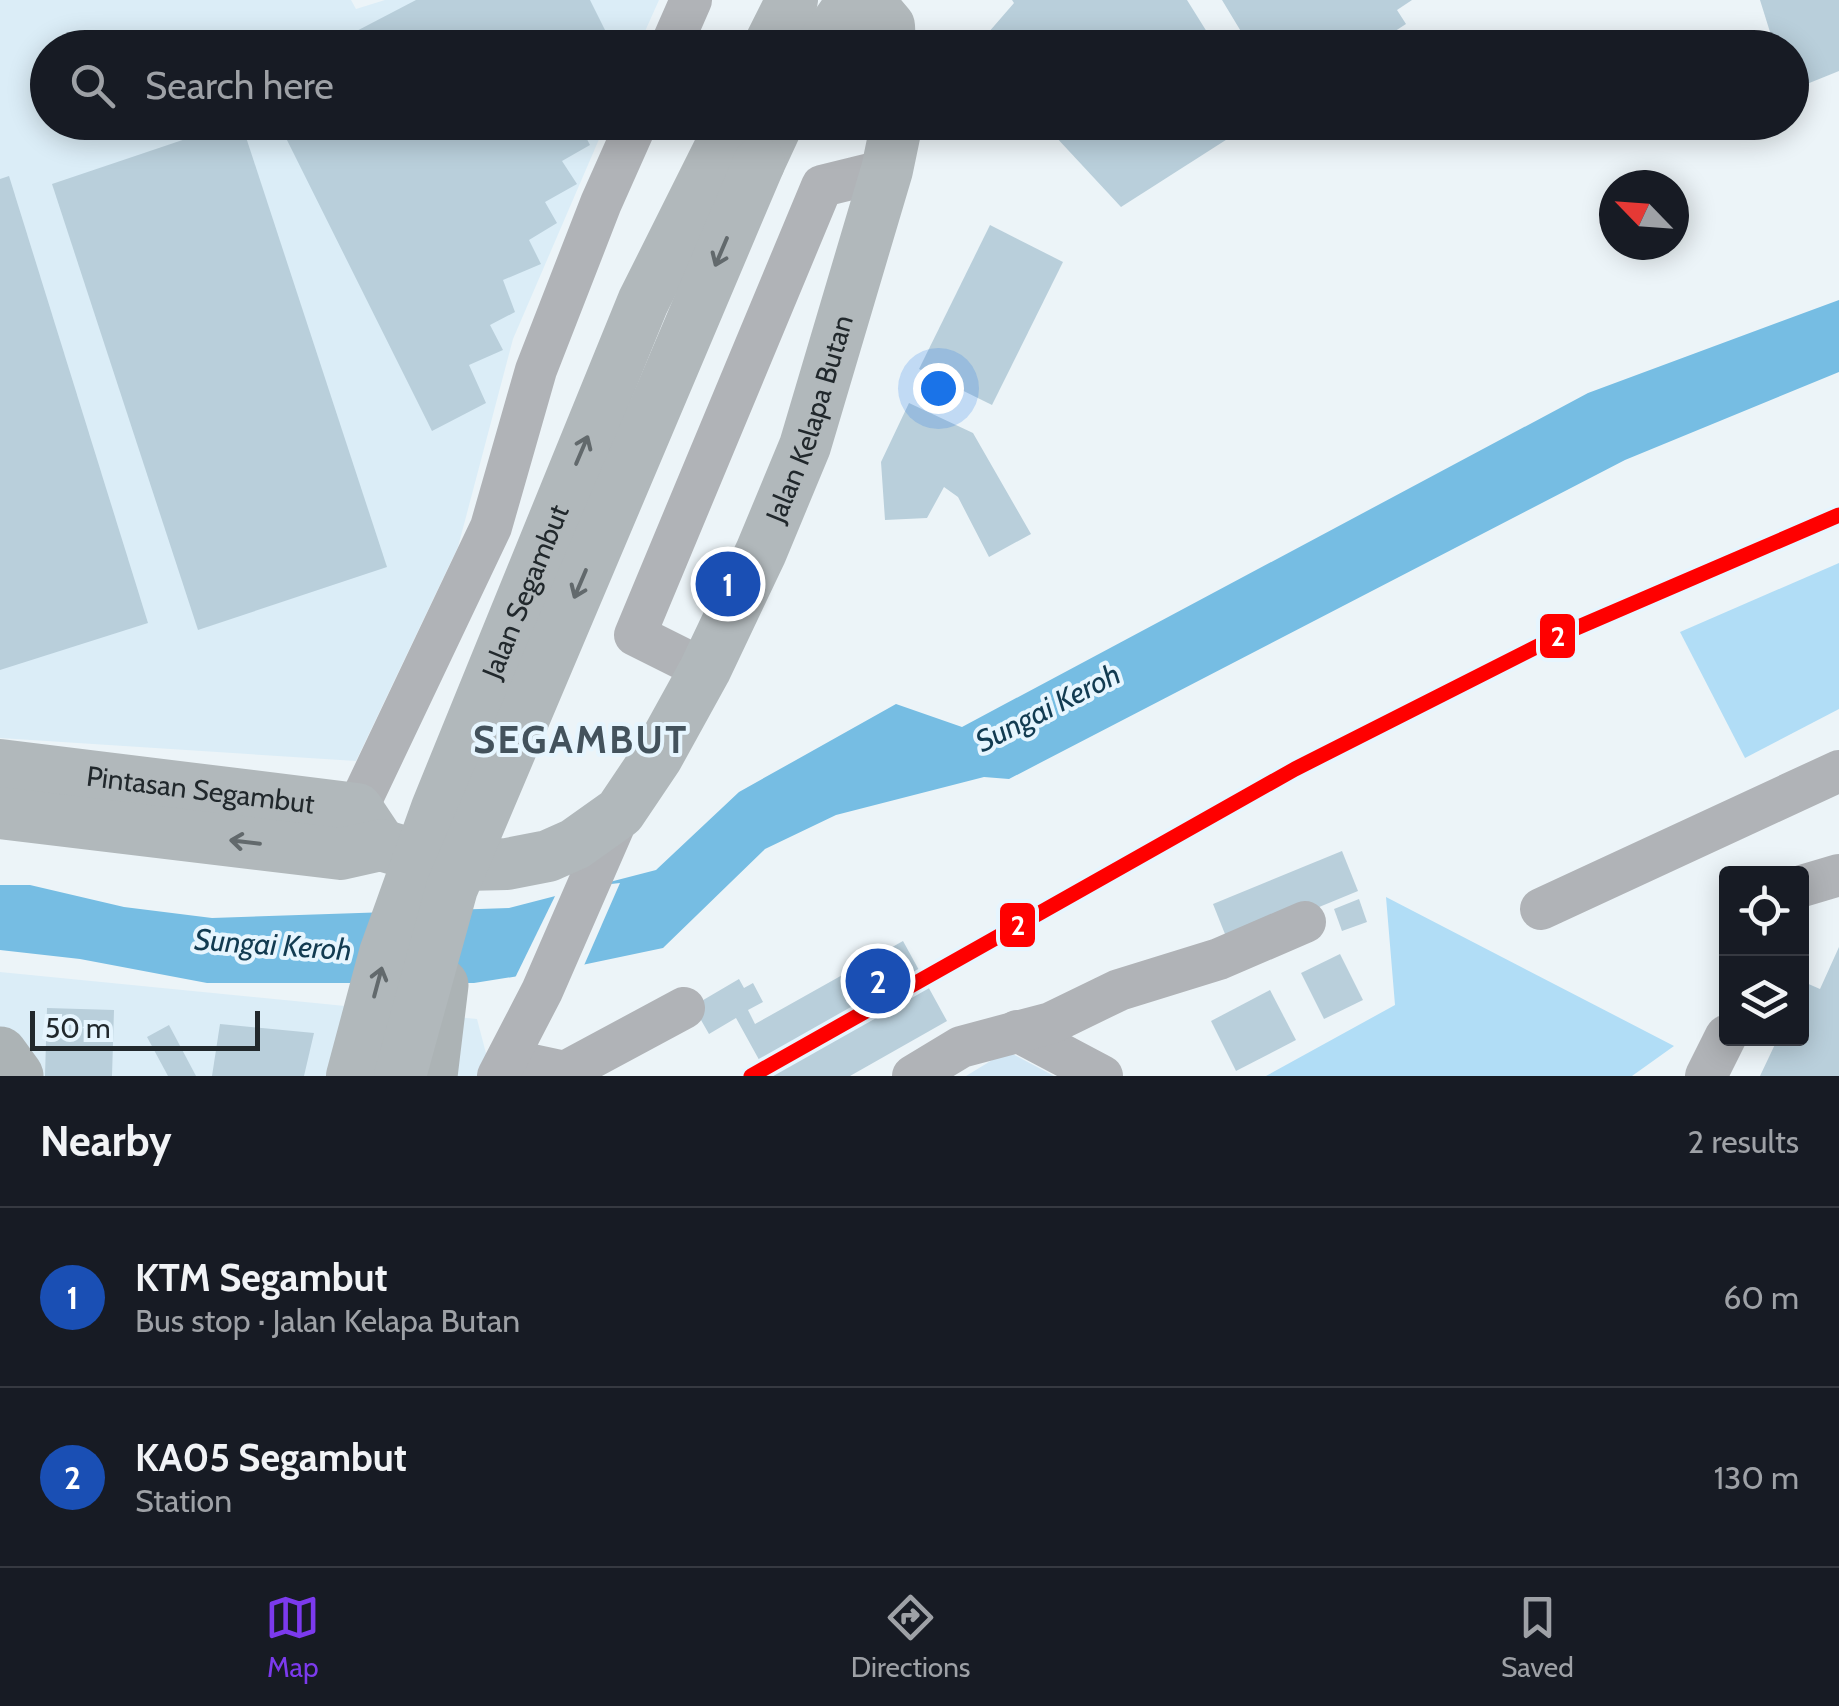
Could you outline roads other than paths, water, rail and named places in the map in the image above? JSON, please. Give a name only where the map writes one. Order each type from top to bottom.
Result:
[{"type":"highway","points":[[430,1076],[452,888]]},
{"type":"highway","points":[[0,1054],[16,1076]]},
{"type":"main road","points":[[777,30],[792,0]]},
{"type":"main road","points":[[826,30],[840,0]]},
{"type":"main road","points":[[916,30],[922,0]]},
{"type":"main road","points":[[832,30],[843,15],[865,6],[874,8],[890,30]]},
{"type":"main road","name":"Jalan Segambut","points":[[400,1076],[452,888],[747,140]]},
{"type":"main road","name":"Jalan Segambut","points":[[352,1076],[386,953],[437,808],[643,302],[747,140]]},
{"type":"main road","name":"Jalan Kelapa Butan","points":[[620,812],[657,757],[705,670],[761,552],[805,446],[890,140]]},
{"type":"main road","name":"Pintasan Segambut","points":[[0,764],[360,836],[428,859],[466,865],[507,864],[548,856],[575,844],[620,812]]},
{"type":"main road","name":"Pintasan Segambut","points":[[0,813],[360,836]]},
{"type":"street","points":[[678,30],[691,0]]},
{"type":"street","points":[[764,30],[773,0]]},
{"type":"street","points":[[360,836],[491,528],[536,370],[629,140]]},
{"type":"street","points":[[705,670],[635,634],[822,186],[888,140]]},
{"type":"street","points":[[1541,909],[1839,770]]},
{"type":"street","name":"Jalan Kelapa Butan","points":[[504,1068],[620,812]]},
{"type":"street","points":[[1809,884],[1839,875]]},
{"type":"street","points":[[913,1076],[961,1047],[1051,1022],[1119,990],[1219,959],[1305,922]]},
{"type":"street","points":[[504,1068],[565,1072],[684,1008]]},
{"type":"street","points":[[1017,1030],[1102,1076]]},
{"type":"street","points":[[1706,1076],[1721,1046]]},
{"type":"water","name":"Sungai Keroh","points":[[1839,300],[1839,372],[1625,460],[1009,779],[984,777],[836,815],[765,849],[663,948],[474,983],[207,983],[80,959],[0,950],[0,885],[30,885],[124,907],[212,918],[509,908],[656,870],[739,792],[896,704],[962,727],[1588,393]]},
{"type":"rail line","name":"2","points":[[751,1076],[1295,769],[1560,635],[1839,515]]},
{"type":"place","name":"KTM Segambut","points":[[728,584]]},
{"type":"place","name":"KA05 Segambut","points":[[878,981]]},
{"type":"district","name":"SEGAMBUT","points":[[581,740]]}]
